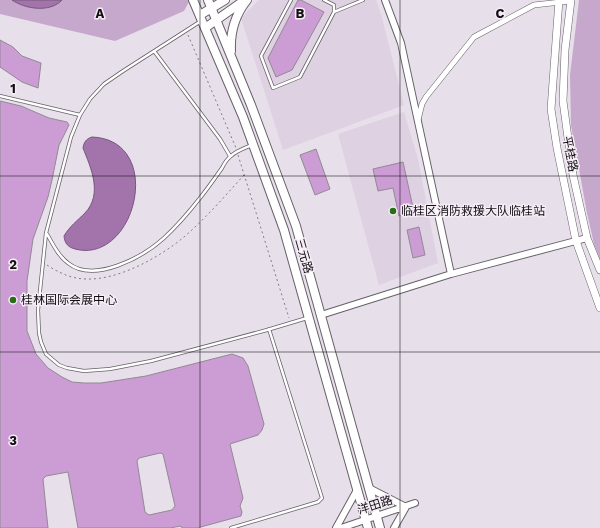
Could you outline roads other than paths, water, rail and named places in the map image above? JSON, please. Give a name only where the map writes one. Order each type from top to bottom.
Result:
[{"type":"main road","name":"三元路","points":[[192,0],[203,21],[253,144],[284,230],[366,524]]},
{"type":"main road","name":"三元路","points":[[208,0],[251,105],[296,226],[380,528]]},
{"type":"main road","points":[[203,21],[212,8],[225,0]]},
{"type":"main road","points":[[203,21],[216,21],[247,0]]},
{"type":"main road","points":[[231,55],[230,41],[236,15],[247,0]]},
{"type":"main road","name":"平桂路","points":[[571,0],[565,50],[563,101],[573,175],[587,238],[600,270]]},
{"type":"main road","name":"平桂路","points":[[559,1],[551,109],[556,148],[576,241],[600,308]]},
{"type":"street","points":[[385,0],[401,43],[450,274]]},
{"type":"street","points":[[418,120],[422,104],[426,97],[474,37],[534,5],[571,0]]},
{"type":"street","points":[[321,315],[450,274],[587,238]]},
{"type":"street","points":[[369,488],[406,507],[394,528]]},
{"type":"street","points":[[336,528],[357,490]]},
{"type":"street","name":"洋田路","points":[[341,528],[366,524],[377,516],[415,503]]},
{"type":"lane","points":[[291,0],[261,56],[273,88],[300,77],[334,12],[334,5],[324,0]]},
{"type":"lane","points":[[334,12],[363,0]]},
{"type":"lane","points":[[203,21],[123,70],[104,84],[90,99],[80,115],[71,136],[46,233],[38,310],[41,342],[46,354],[59,365],[71,369],[110,369],[151,361],[309,317]]},
{"type":"lane","points":[[154,51],[220,140],[230,156]]},
{"type":"lane","points":[[0,96],[80,115]]},
{"type":"lane","points":[[46,233],[58,254],[68,263],[78,268],[96,270],[111,267],[139,256],[163,239],[175,227],[202,196],[230,156],[253,144]]},
{"type":"lane","points":[[231,528],[318,502],[322,498],[269,329]]},
{"type":"place","name":"临桂区消防救援大队临桂站","points":[[393,211]]},
{"type":"place","name":"桂林国际会展中心","points":[[13,300]]}]
